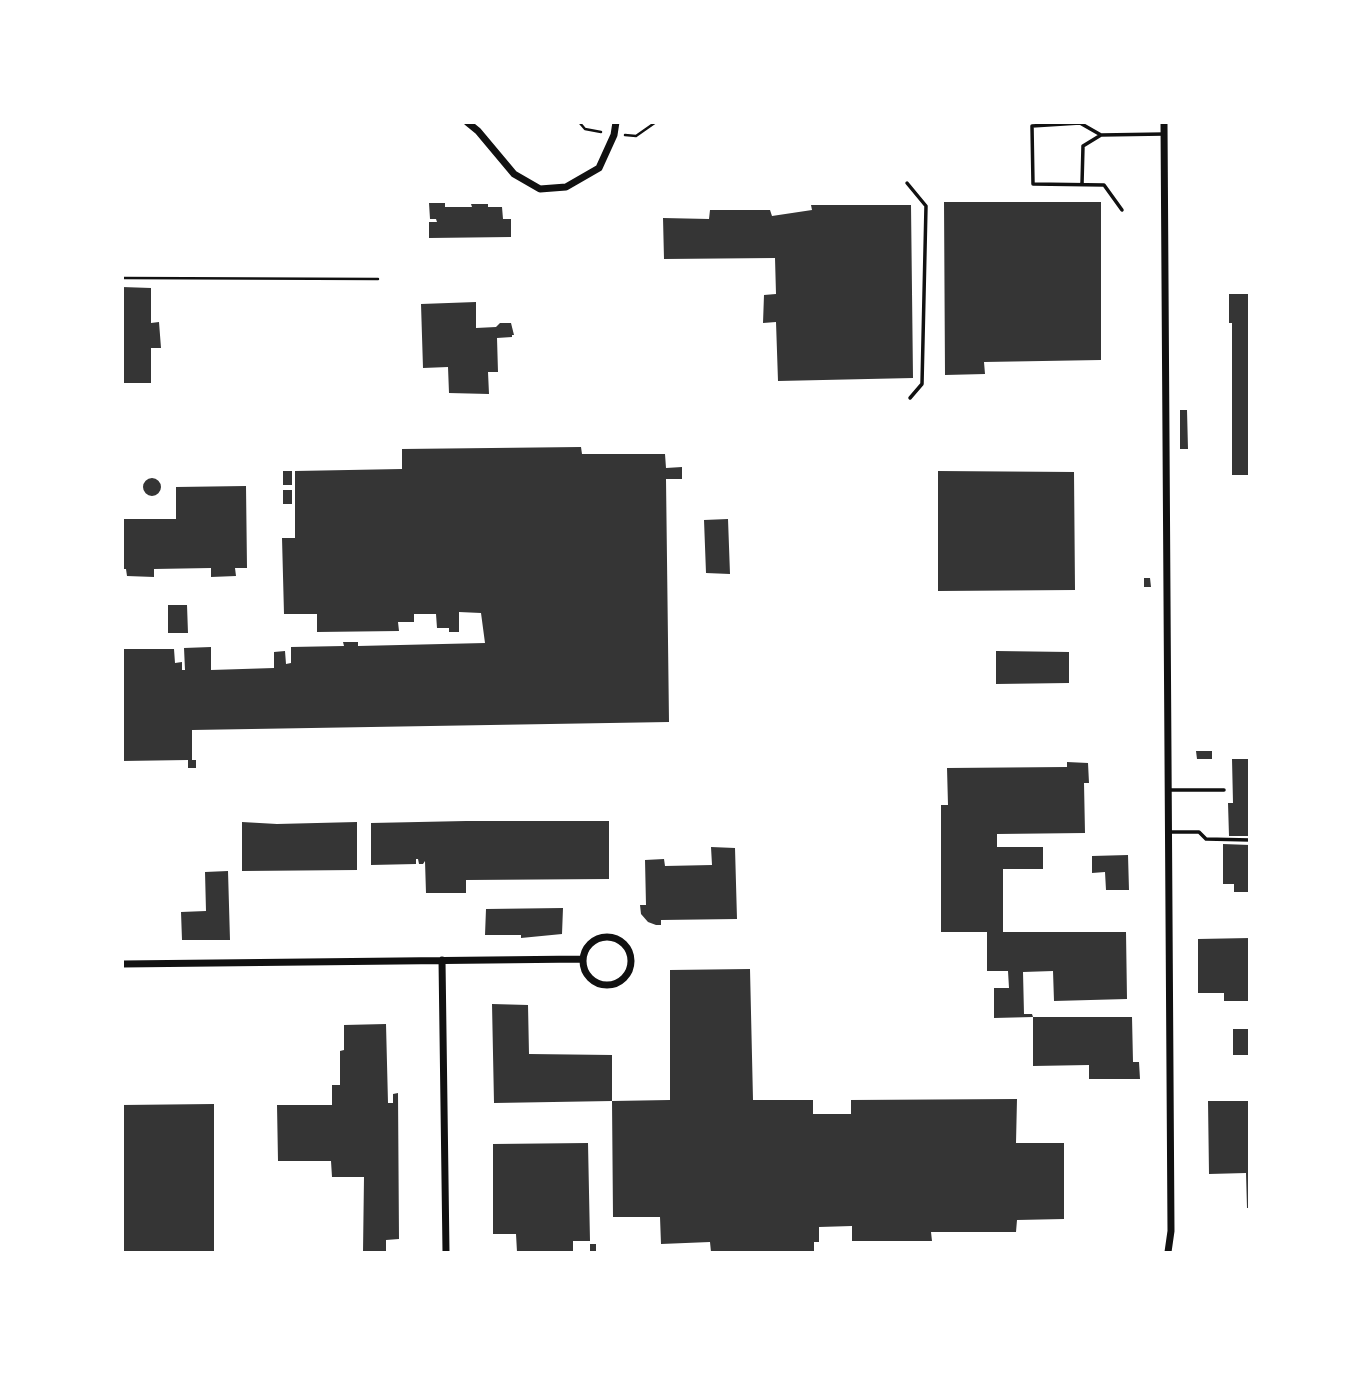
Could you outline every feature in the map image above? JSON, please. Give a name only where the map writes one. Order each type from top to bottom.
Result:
[{"type":"street","points":[[467,122],[478,131],[514,174],[540,189],[566,187],[599,168],[614,135],[616,122]]},
{"type":"street","points":[[1164,122],[1171,1231],[1168,1252]]},
{"type":"street","points":[[612,937],[625,943],[631,956],[631,970],[622,982],[609,986],[595,983],[585,973],[582,960],[587,946],[598,938],[612,937]]},
{"type":"street","points":[[442,960],[446,1252]]},
{"type":"street","points":[[122,964],[582,960]]},
{"type":"lane","points":[[1101,135],[1080,123],[1032,126],[1033,184],[1104,185],[1122,210]]},
{"type":"lane","points":[[1082,184],[1083,146],[1101,135],[1164,134]]},
{"type":"lane","points":[[906,183],[926,206],[922,384],[910,398]]},
{"type":"lane","points":[[1168,790],[1224,790]]},
{"type":"lane","points":[[1168,832],[1199,832],[1206,839],[1250,840]]},
{"type":"path","points":[[122,278],[378,279]]},
{"type":"building","points":[[944,202],[1101,202],[1101,360],[984,362],[985,374],[945,375]]},
{"type":"building","points":[[429,203],[445,203],[445,207],[488,204],[488,207],[502,207],[503,219],[511,219],[511,237],[429,238],[429,222],[437,222],[436,219],[430,219]]},
{"type":"building","points":[[811,205],[911,205],[913,378],[778,381],[776,322],[763,323],[764,295],[776,294],[775,258],[664,259],[663,218],[709,219],[710,210],[770,210],[772,216],[812,210]]},
{"type":"building","points":[[122,287],[151,288],[151,323],[159,322],[161,348],[151,348],[151,383],[122,383]]},
{"type":"building","points":[[1229,294],[1250,294],[1250,475],[1232,475],[1232,323],[1229,323]]},
{"type":"building","points":[[476,302],[476,328],[511,323],[514,335],[497,338],[498,372],[488,372],[489,394],[449,393],[448,367],[423,368],[421,304]]},
{"type":"building","points":[[1180,410],[1187,410],[1188,449],[1180,449]]},
{"type":"building","points":[[581,447],[582,454],[665,454],[666,468],[682,467],[682,479],[666,479],[669,722],[192,730],[192,760],[196,760],[196,768],[188,768],[188,760],[122,761],[122,649],[174,649],[175,663],[182,662],[182,670],[185,670],[184,648],[211,647],[211,670],[274,668],[274,652],[285,651],[286,664],[291,663],[291,647],[344,646],[343,642],[358,642],[358,646],[485,643],[481,613],[459,612],[459,632],[449,632],[449,628],[437,628],[436,614],[414,614],[414,622],[398,622],[399,631],[317,632],[317,614],[284,614],[282,538],[295,538],[295,471],[402,469],[402,449]]},
{"type":"building","points":[[283,471],[292,471],[292,485],[283,485]]},
{"type":"building","points":[[938,471],[1074,472],[1075,590],[938,591]]},
{"type":"building","points":[[152,478],[158,481],[161,487],[158,493],[152,496],[146,493],[143,487],[146,481]]},
{"type":"building","points":[[246,486],[247,568],[235,568],[236,576],[211,577],[211,568],[154,569],[154,577],[127,576],[126,569],[122,569],[122,519],[176,519],[176,487]]},
{"type":"building","points":[[283,490],[292,490],[292,504],[283,504]]},
{"type":"building","points":[[728,519],[730,574],[706,573],[704,520]]},
{"type":"building","points":[[1144,578],[1150,578],[1151,587],[1144,587]]},
{"type":"building","points":[[168,605],[187,605],[188,633],[168,633]]},
{"type":"building","points":[[996,651],[1069,652],[1069,683],[996,684]]},
{"type":"building","points":[[1196,751],[1212,751],[1212,759],[1197,759]]},
{"type":"building","points":[[1232,759],[1250,759],[1250,836],[1229,836],[1228,803],[1233,803]]},
{"type":"building","points":[[1067,762],[1088,763],[1089,783],[1084,783],[1085,833],[997,834],[997,847],[1043,847],[1043,869],[1003,869],[1003,932],[1126,932],[1127,999],[1054,1001],[1053,971],[1023,972],[1024,1014],[1032,1014],[1033,1017],[994,1018],[994,988],[1009,988],[1008,971],[987,971],[987,932],[941,932],[941,805],[948,805],[947,768],[1067,767]]},
{"type":"building","points":[[609,821],[609,879],[466,880],[466,893],[426,893],[425,861],[423,864],[419,864],[416,859],[416,864],[371,865],[371,823]]},
{"type":"building","points":[[242,822],[357,822],[357,870],[242,871]]},
{"type":"building","points":[[1223,844],[1250,845],[1250,892],[1234,892],[1234,884],[1223,884]]},
{"type":"building","points":[[711,847],[735,848],[737,919],[661,920],[661,925],[648,922],[641,914],[640,905],[646,905],[645,860],[664,859],[665,866],[712,865]]},
{"type":"building","points":[[1128,855],[1129,890],[1106,890],[1105,872],[1092,873],[1092,856]]},
{"type":"building","points":[[228,871],[230,940],[182,940],[181,912],[206,911],[205,872]]},
{"type":"building","points":[[563,908],[562,934],[521,938],[521,935],[485,935],[486,909]]},
{"type":"building","points":[[1250,938],[1250,1001],[1224,1001],[1224,993],[1198,993],[1198,939]]},
{"type":"building","points":[[750,969],[753,1100],[813,1100],[813,1114],[851,1114],[851,1100],[1017,1099],[1016,1143],[1064,1143],[1064,1219],[1017,1220],[1016,1232],[931,1232],[932,1241],[852,1241],[852,1226],[819,1227],[819,1242],[814,1242],[814,1252],[711,1252],[710,1242],[661,1244],[660,1217],[613,1217],[612,1101],[670,1100],[670,970]]},
{"type":"building","points":[[492,1004],[528,1005],[529,1054],[612,1055],[612,1101],[494,1103]]},
{"type":"building","points":[[1033,1017],[1132,1017],[1133,1062],[1139,1062],[1140,1079],[1089,1079],[1089,1065],[1033,1066]]},
{"type":"building","points":[[386,1024],[388,1103],[393,1103],[393,1094],[398,1093],[399,1239],[386,1240],[386,1252],[363,1252],[364,1177],[332,1177],[331,1161],[278,1161],[277,1105],[332,1105],[332,1085],[340,1085],[340,1051],[344,1050],[344,1025]]},
{"type":"building","points":[[1233,1029],[1250,1029],[1250,1055],[1233,1055]]},
{"type":"building","points":[[1208,1101],[1250,1101],[1250,1208],[1247,1208],[1246,1173],[1209,1174]]},
{"type":"building","points":[[214,1104],[214,1252],[122,1252],[122,1105]]},
{"type":"building","points":[[588,1143],[590,1241],[573,1241],[573,1252],[517,1252],[516,1234],[493,1234],[493,1144]]},
{"type":"building","points":[[590,1244],[596,1244],[596,1252],[590,1252]]}]
